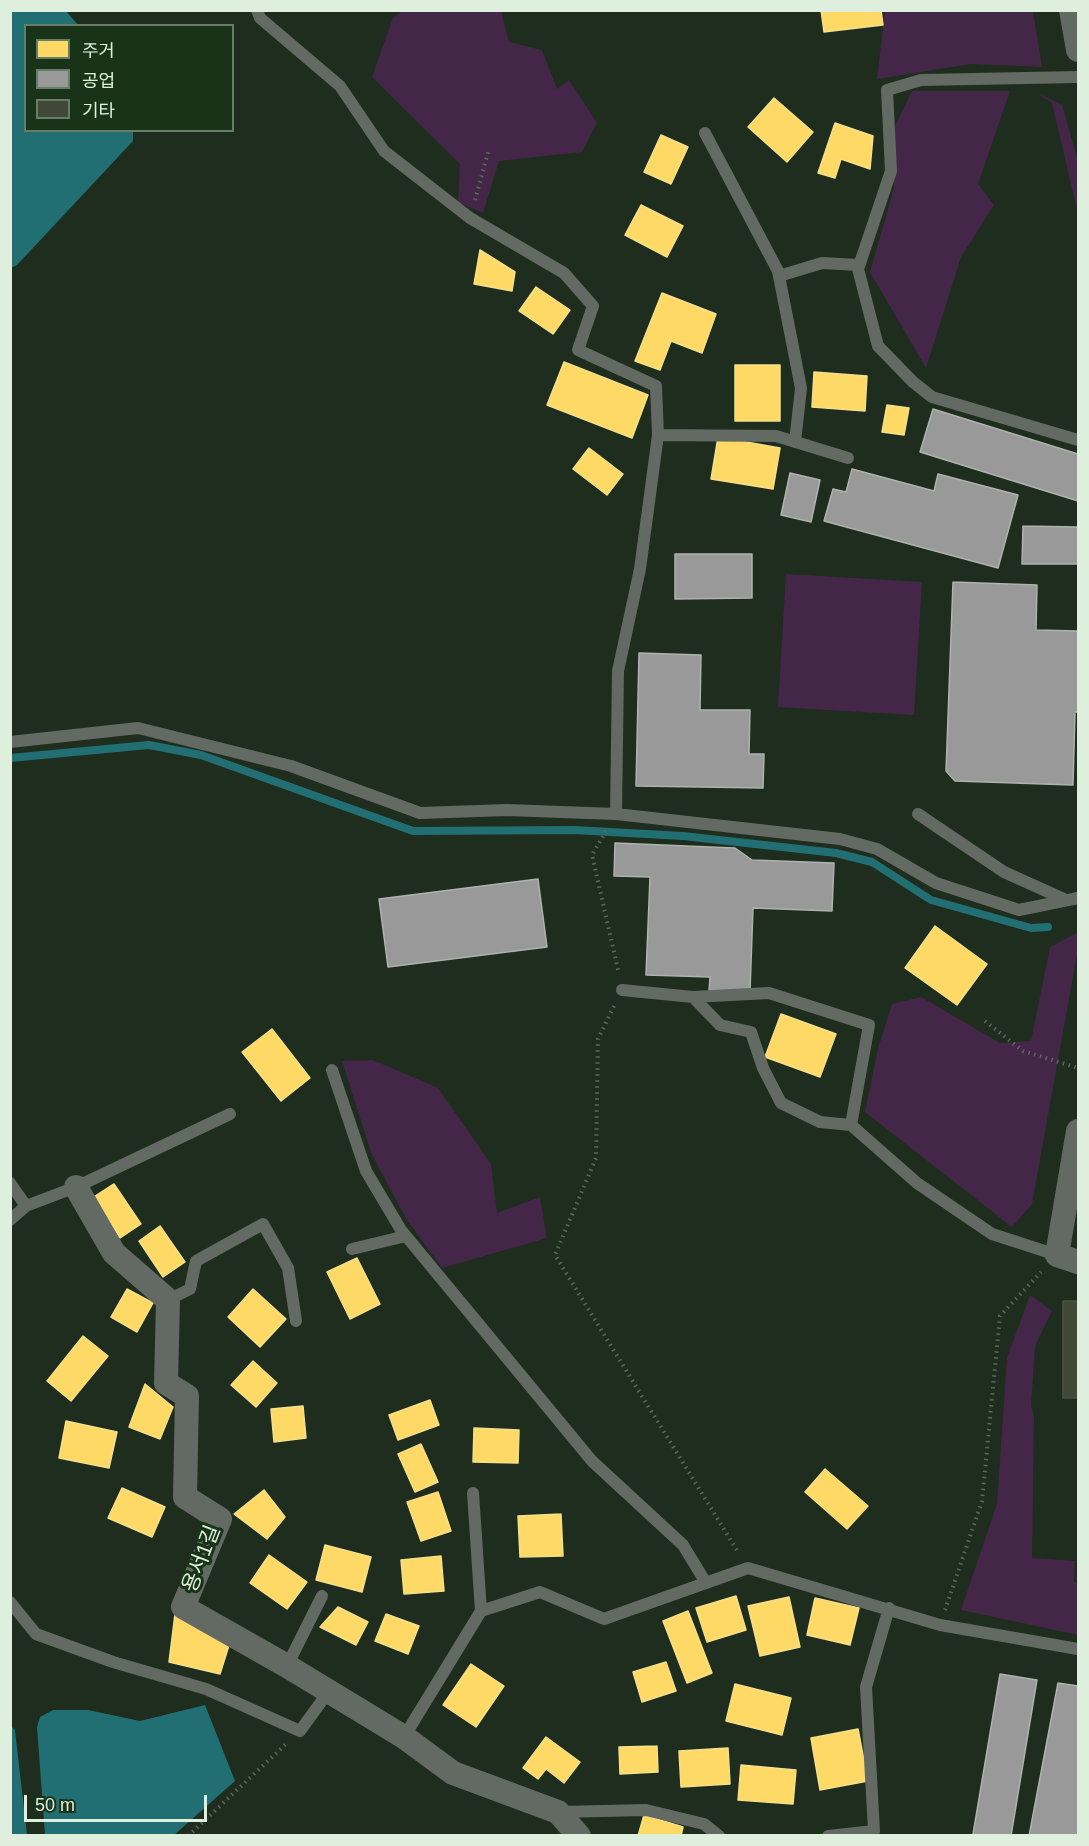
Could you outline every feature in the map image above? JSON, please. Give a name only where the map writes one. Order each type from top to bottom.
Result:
[{"type":"street","points":[[1071,10],[1078,50]]},
{"type":"street","points":[[1068,1259],[1078,1131]]},
{"type":"street","points":[[76,1187],[114,1253],[168,1300]]},
{"type":"street","name":"용서1길","points":[[168,1300],[166,1383],[187,1396],[185,1497],[220,1519],[183,1606],[404,1737],[453,1773],[558,1812],[579,1836]]},
{"type":"lane","points":[[257,10],[260,18],[340,86],[384,151],[470,218],[564,273],[593,306],[578,350],[656,386],[658,435],[640,569],[618,671],[616,814]]},
{"type":"lane","points":[[1078,77],[921,80],[887,90],[891,171],[858,270],[878,345],[913,382],[932,397],[1078,440]]},
{"type":"lane","points":[[705,133],[779,276],[801,388],[795,442]]},
{"type":"lane","points":[[779,276],[822,263],[859,265]]},
{"type":"lane","points":[[658,435],[776,436],[848,458]]},
{"type":"lane","points":[[10,742],[138,728],[291,766],[420,813],[507,810],[616,814],[840,838],[877,849],[936,883],[1019,910],[1072,899]]},
{"type":"lane","points":[[918,814],[1004,873],[1072,899]]},
{"type":"lane","points":[[622,990],[693,997],[769,993],[870,1025],[851,1125]]},
{"type":"lane","points":[[693,997],[720,1025],[751,1032],[763,1068],[781,1103],[820,1122],[851,1125],[917,1183],[992,1234],[1068,1259]]},
{"type":"lane","points":[[332,1070],[366,1171],[406,1236],[592,1461],[683,1545],[706,1583]]},
{"type":"lane","points":[[10,1220],[26,1206],[76,1187],[230,1114]]},
{"type":"lane","points":[[10,1183],[26,1206]]},
{"type":"lane","points":[[168,1300],[190,1289],[196,1261],[263,1224],[288,1268],[296,1321]]},
{"type":"lane","points":[[352,1249],[406,1236]]},
{"type":"lane","points":[[404,1737],[482,1611],[473,1493]]},
{"type":"lane","points":[[482,1611],[540,1592],[604,1620],[748,1568],[940,1625],[1078,1649]]},
{"type":"lane","points":[[286,1666],[322,1596]]},
{"type":"lane","points":[[10,1602],[36,1634],[113,1662],[206,1689],[300,1731],[329,1691]]},
{"type":"lane","points":[[828,1836],[875,1833],[866,1687],[889,1608]]},
{"type":"lane","points":[[558,1812],[646,1810],[704,1824],[719,1836]]},
{"type":"path","points":[[470,218],[489,149]]},
{"type":"path","points":[[597,847],[592,855],[622,990],[598,1039],[596,1158],[555,1255],[748,1568]]},
{"type":"path","points":[[985,1021],[1023,1051],[1078,1068]]},
{"type":"path","points":[[940,1625],[982,1501],[1000,1316],[1068,1259]]},
{"type":"path","points":[[188,1836],[300,1731]]},
{"type":"shaded area","points":[[402,11],[501,11],[509,42],[542,50],[557,89],[569,80],[597,123],[582,152],[499,161],[483,213],[458,202],[460,164],[372,77],[393,18]]},
{"type":"shaded area","points":[[885,11],[1033,11],[1042,67],[971,64],[877,79]]},
{"type":"shaded area","points":[[912,91],[1010,91],[978,184],[994,205],[961,257],[926,368],[870,272],[894,188],[895,126]]},
{"type":"shaded area","points":[[1036,92],[1062,105],[1078,161],[1078,214],[1052,103]]},
{"type":"shaded area","points":[[786,574],[922,582],[914,715],[778,707]]},
{"type":"shaded area","points":[[1078,932],[1078,949],[1032,1204],[1012,1227],[865,1112],[878,1049],[892,1004],[921,997],[1000,1043],[1031,1041],[1050,947]]},
{"type":"shaded area","points":[[373,1060],[438,1088],[491,1164],[497,1213],[540,1197],[547,1238],[442,1268],[407,1220],[372,1155],[342,1061]]},
{"type":"shaded area","points":[[1030,1295],[1052,1311],[1035,1346],[1031,1406],[1034,1416],[1032,1558],[1075,1561],[1074,1582],[1078,1583],[1078,1635],[961,1610],[997,1504],[1007,1358]]},
{"type":"water","points":[[13,10],[66,11],[77,24],[24,24],[24,132],[133,132],[133,141],[17,265],[11,268],[10,12]]},
{"type":"water","points":[[205,1705],[235,1781],[174,1835],[45,1835],[37,1727],[40,1717],[53,1710],[88,1710],[140,1721]]},
{"type":"water","points":[[10,1725],[15,1730],[27,1835],[11,1835]]},
{"type":"building: 주거","points":[[821,10],[881,10],[883,25],[824,32]]},
{"type":"building: 주거","points":[[774,98],[813,132],[787,162],[748,127]]},
{"type":"building: 주거","points":[[835,123],[873,136],[870,169],[841,159],[835,178],[818,173]]},
{"type":"building: 주거","points":[[661,135],[688,147],[671,184],[644,172]]},
{"type":"building: 주거","points":[[641,205],[683,226],[667,257],[625,235]]},
{"type":"building: 주거","points":[[480,250],[515,272],[512,291],[474,284]]},
{"type":"building: 주거","points":[[536,287],[570,310],[553,334],[519,311]]},
{"type":"building: 주거","points":[[662,293],[716,314],[702,353],[671,341],[660,370],[635,361]]},
{"type":"building: 주거","points":[[564,362],[648,395],[632,438],[547,405]]},
{"type":"building: 주거","points":[[735,365],[780,365],[780,421],[735,421]]},
{"type":"building: 주거","points":[[814,372],[867,376],[865,411],[812,407]]},
{"type":"building: 주거","points":[[887,405],[909,408],[904,435],[882,432]]},
{"type":"building: 주거","points":[[718,437],[780,448],[773,489],[711,479]]},
{"type":"building: 주거","points":[[589,448],[623,474],[607,495],[573,469]]},
{"type":"building: 주거","points":[[935,926],[987,964],[957,1005],[905,968]]},
{"type":"building: 주거","points":[[781,1014],[836,1034],[820,1077],[765,1057]]},
{"type":"building: 주거","points":[[272,1029],[310,1078],[281,1101],[242,1052]]},
{"type":"building: 주거","points":[[114,1184],[141,1224],[120,1238],[94,1197]]},
{"type":"building: 주거","points":[[160,1226],[185,1262],[163,1277],[139,1241]]},
{"type":"building: 주거","points":[[357,1258],[380,1304],[350,1319],[327,1272]]},
{"type":"building: 주거","points":[[127,1289],[153,1303],[137,1332],[111,1317]]},
{"type":"building: 주거","points":[[253,1289],[286,1319],[260,1347],[228,1317]]},
{"type":"building: 주거","points":[[83,1336],[108,1356],[71,1401],[47,1381]]},
{"type":"building: 주거","points":[[253,1361],[277,1383],[256,1407],[231,1385]]},
{"type":"building: 주거","points":[[145,1384],[173,1407],[160,1439],[129,1427]]},
{"type":"building: 주거","points":[[430,1400],[439,1425],[398,1440],[389,1415]]},
{"type":"building: 주거","points":[[303,1406],[306,1438],[274,1442],[271,1409]]},
{"type":"building: 주거","points":[[66,1421],[117,1432],[109,1468],[59,1458]]},
{"type":"building: 주거","points":[[474,1428],[519,1430],[518,1463],[473,1462]]},
{"type":"building: 주거","points":[[421,1444],[438,1482],[415,1492],[398,1454]]},
{"type":"building: 주거","points":[[825,1469],[868,1506],[847,1529],[805,1492]]},
{"type":"building: 주거","points":[[122,1488],[165,1507],[152,1537],[108,1518]]},
{"type":"building: 주거","points":[[264,1490],[285,1517],[267,1539],[234,1514]]},
{"type":"building: 주거","points":[[438,1492],[451,1531],[421,1541],[407,1502]]},
{"type":"building: 주거","points":[[561,1514],[563,1556],[520,1557],[518,1516]]},
{"type":"building: 주거","points":[[325,1545],[371,1557],[362,1592],[316,1580]]},
{"type":"building: 주거","points":[[269,1555],[307,1582],[287,1609],[250,1583]]},
{"type":"building: 주거","points":[[441,1556],[444,1591],[404,1594],[401,1560]]},
{"type":"building: 주거","points":[[736,1596],[746,1630],[707,1642],[696,1608]]},
{"type":"building: 주거","points":[[789,1597],[800,1647],[760,1656],[748,1606]]},
{"type":"building: 주거","points":[[815,1598],[859,1608],[850,1645],[807,1635]]},
{"type":"building: 주거","points":[[338,1607],[368,1622],[356,1645],[320,1627]]},
{"type":"building: 주거","points":[[688,1611],[712,1673],[687,1683],[663,1621]]},
{"type":"building: 주거","points":[[175,1614],[231,1639],[220,1674],[169,1662]]},
{"type":"building: 주거","points":[[386,1614],[419,1626],[408,1654],[375,1641]]},
{"type":"building: 주거","points":[[666,1662],[676,1691],[642,1702],[633,1672]]},
{"type":"building: 주거","points":[[471,1664],[504,1686],[476,1727],[443,1705]]},
{"type":"building: 주거","points":[[735,1684],[791,1698],[782,1735],[726,1721]]},
{"type":"building: 주거","points":[[858,1729],[868,1781],[820,1790],[811,1738]]},
{"type":"building: 주거","points":[[546,1737],[580,1762],[564,1783],[546,1769],[538,1779],[523,1768]]},
{"type":"building: 주거","points":[[657,1746],[658,1772],[620,1774],[619,1747]]},
{"type":"building: 주거","points":[[728,1748],[730,1784],[681,1787],[679,1751]]},
{"type":"building: 주거","points":[[741,1765],[796,1770],[793,1804],[738,1800]]},
{"type":"building: 주거","points":[[644,1815],[683,1827],[681,1836],[638,1836]]},
{"type":"building: 공업","points":[[933,409],[1078,454],[1078,501],[920,452]]},
{"type":"building: 공업","points":[[852,469],[934,491],[938,474],[1018,495],[998,568],[824,521],[833,489],[846,492]]},
{"type":"building: 공업","points":[[790,473],[820,480],[811,522],[781,515]]},
{"type":"building: 공업","points":[[1023,526],[1078,527],[1078,564],[1022,564]]},
{"type":"building: 공업","points":[[675,554],[752,554],[752,598],[675,599]]},
{"type":"building: 공업","points":[[953,582],[1037,585],[1036,630],[1078,631],[1078,712],[1075,712],[1073,785],[955,781],[946,771]]},
{"type":"building: 공업","points":[[639,653],[701,655],[700,710],[750,710],[749,754],[764,754],[763,788],[636,786]]},
{"type":"building: 공업","points":[[615,843],[735,848],[752,860],[834,863],[832,911],[753,908],[750,992],[709,991],[710,977],[646,975],[650,877],[614,876]]},
{"type":"building: 공업","points":[[538,879],[547,947],[388,967],[379,899]]},
{"type":"building: 공업","points":[[1000,1674],[1037,1680],[1011,1836],[980,1836],[973,1834]]},
{"type":"building: 공업","points":[[1058,1683],[1078,1686],[1078,1836],[1029,1836]]},
{"type":"building: 기타","points":[[1063,1301],[1078,1301],[1078,1398],[1063,1398]]},
{"type":"waterway","points":[[10,758],[149,745],[201,755],[413,831],[574,830],[683,836],[836,853],[872,862],[931,900],[1031,928],[1048,927]]}]
